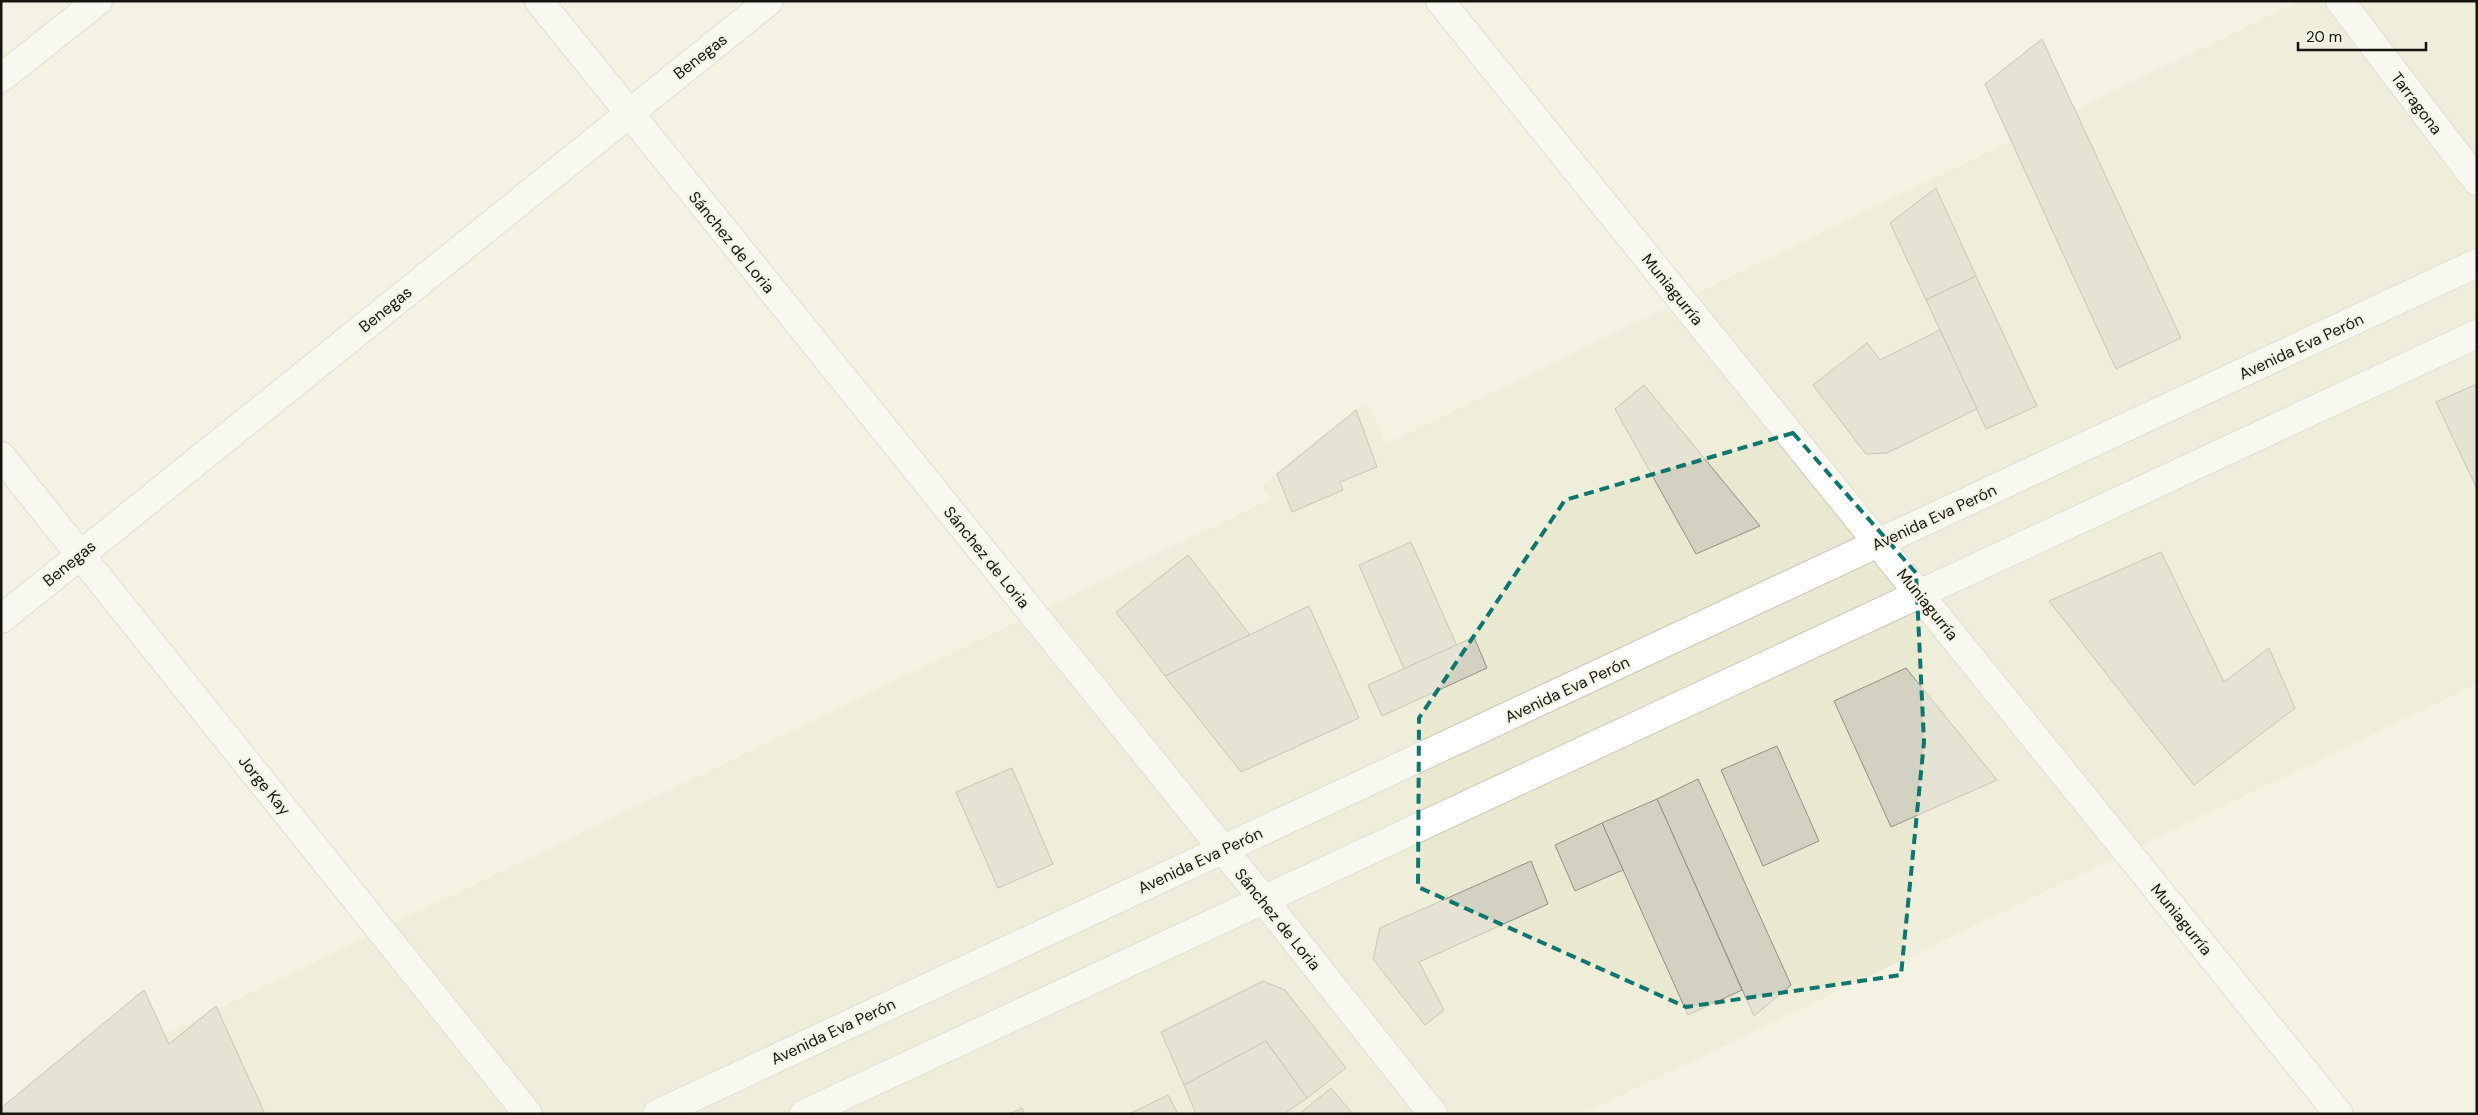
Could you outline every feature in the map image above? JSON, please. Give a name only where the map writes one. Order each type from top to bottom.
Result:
[{"type":"street","points":[[1,78],[98,1]]},
{"type":"street","name":"Sánchez de Loria","points":[[539,1],[1263,899],[1433,1114]]},
{"type":"street","name":"Benegas","points":[[1,619],[769,1]]},
{"type":"street","name":"Muniagurría","points":[[1440,1],[2340,1114]]},
{"type":"street","name":"Tarragona","points":[[2340,1],[2477,181]]},
{"type":"street","name":"Avenida Eva Perón","points":[[657,1114],[2477,263]]},
{"type":"street","points":[[804,1114],[1263,899],[1921,595],[2477,334]]},
{"type":"street","name":"Jorge Kay","points":[[1,456],[528,1114]]},
{"type":"highlighted area","points":[[1793,433],[1916,573],[1924,742],[1901,975],[1686,1007],[1418,887],[1419,718],[1565,500]]},
{"type":"shaded area","points":[[2300,1],[2477,1],[2477,684],[1582,1114],[1,1114],[1271,499],[1262,486],[1366,401],[1386,444]]},
{"type":"building","points":[[2042,39],[2181,338],[2116,369],[1985,84]]},
{"type":"building","points":[[1936,188],[1976,276],[1926,300],[1890,223]]},
{"type":"building","points":[[1976,276],[2037,406],[1986,429],[1926,300]]},
{"type":"building","points":[[1940,330],[1977,409],[1887,453],[1866,454],[1813,385],[1867,343],[1880,360]]},
{"type":"building","points":[[2477,384],[2477,489],[2436,402]]},
{"type":"building","points":[[1644,385],[1760,526],[1696,554],[1615,409]]},
{"type":"building","points":[[1356,410],[1377,467],[1340,482],[1343,490],[1292,512],[1277,474]]},
{"type":"building","points":[[1411,542],[1457,646],[1404,669],[1359,565]]},
{"type":"building","points":[[2161,552],[2224,682],[2269,648],[2295,708],[2194,785],[2049,601]]},
{"type":"building","points":[[1188,555],[1250,635],[1165,676],[1116,612]]},
{"type":"building","points":[[1309,606],[1359,718],[1241,772],[1165,676]]},
{"type":"building","points":[[1474,637],[1487,668],[1382,716],[1368,685]]},
{"type":"building","points":[[1906,668],[1997,780],[1891,827],[1834,701]]},
{"type":"building","points":[[1777,746],[1819,841],[1763,866],[1721,770]]},
{"type":"building","points":[[1012,768],[1053,864],[998,888],[956,792]]},
{"type":"building","points":[[1698,779],[1791,985],[1754,1016],[1657,799]]},
{"type":"building","points":[[1657,799],[1742,990],[1688,1015],[1602,823]]},
{"type":"building","points":[[1602,823],[1623,870],[1575,891],[1555,845]]},
{"type":"building","points":[[1531,861],[1548,904],[1419,962],[1444,1010],[1425,1025],[1373,959],[1380,928]]},
{"type":"building","points":[[1263,981],[1285,990],[1346,1068],[1307,1098],[1266,1041],[1184,1085],[1161,1032]]},
{"type":"building","points":[[144,990],[169,1044],[216,1006],[265,1114],[1,1114],[1,1108]]},
{"type":"building","points":[[1266,1041],[1307,1098],[1284,1114],[1196,1114],[1184,1085]]},
{"type":"building","points":[[1331,1088],[1353,1114],[1299,1114]]},
{"type":"building","points":[[1168,1095],[1178,1114],[1129,1114]]},
{"type":"building","points":[[1022,1108],[1024,1114],[1009,1114]]}]
